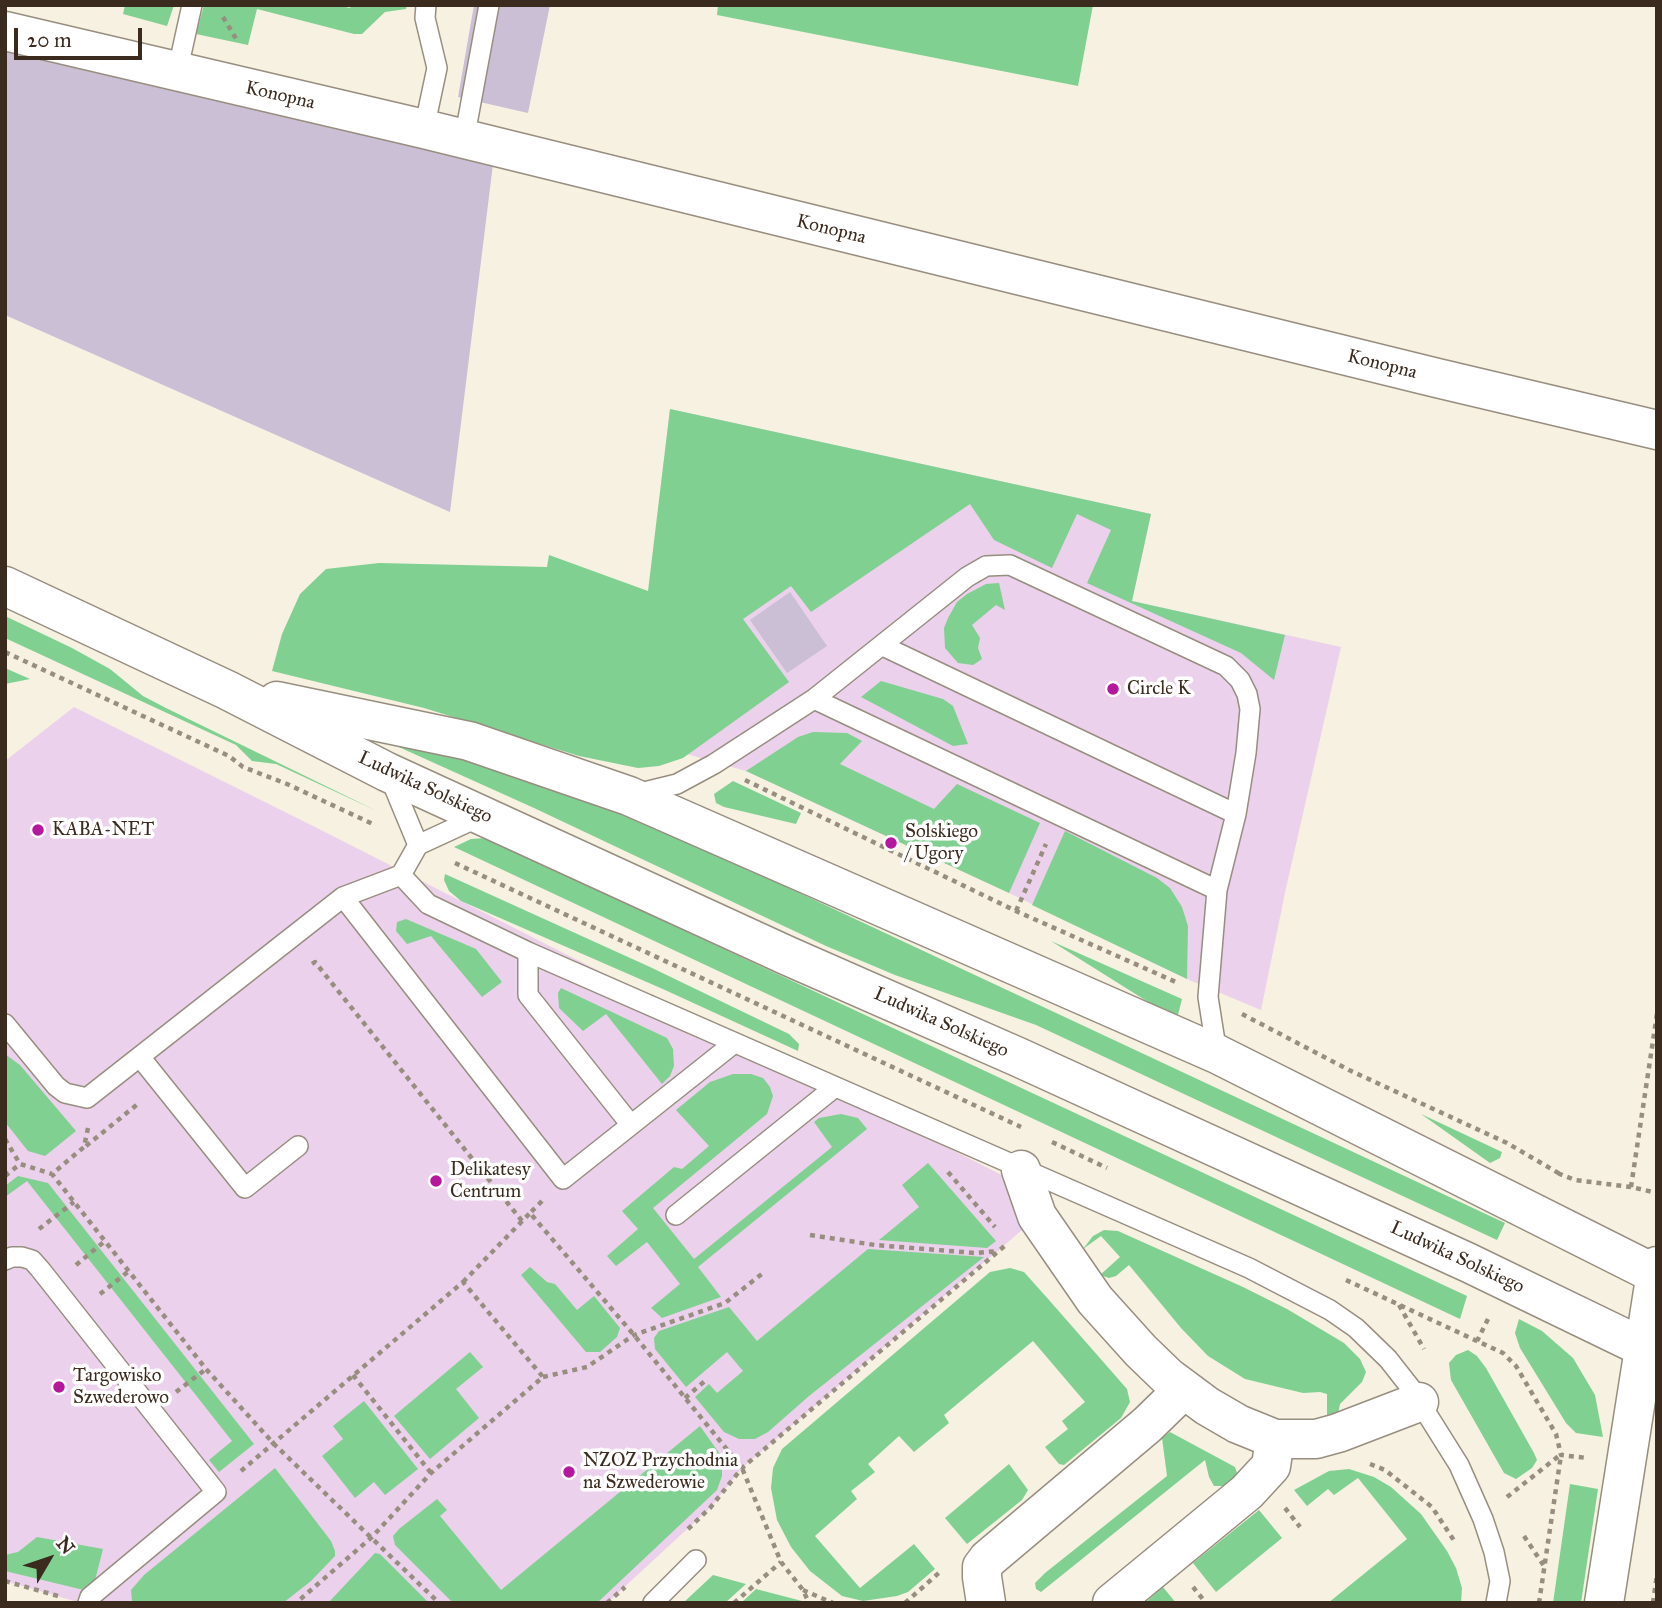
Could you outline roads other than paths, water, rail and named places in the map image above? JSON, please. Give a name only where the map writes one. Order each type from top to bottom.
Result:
[{"type":"street","name":"Konopna","points":[[5,31],[424,129],[1437,379],[1657,430]]},
{"type":"street","name":"Ludwika Solskiego","points":[[5,586],[227,690],[387,772],[1469,1263],[1650,1350]]},
{"type":"street","name":"Ludwika Solskiego","points":[[227,690],[469,741],[629,796],[1217,1055],[1656,1275]]},
{"type":"street","points":[[1021,1170],[1037,1216],[1085,1287],[1141,1350],[1184,1389],[1238,1424],[1275,1439],[1304,1440],[1327,1436],[1419,1402]]},
{"type":"street","points":[[1604,1603],[1607,1461],[1650,1350],[1657,1266]]},
{"type":"street","points":[[986,1603],[982,1567],[988,1559],[1147,1425],[1184,1389]]},
{"type":"street","points":[[1112,1603],[1247,1492],[1271,1466],[1275,1439]]},
{"type":"street","points":[[1607,1461],[1657,1443]]},
{"type":"lane","points":[[177,73],[192,5]]},
{"type":"lane","points":[[424,129],[437,68],[425,18],[426,5]]},
{"type":"lane","points":[[464,140],[489,5]]},
{"type":"lane","points":[[629,796],[677,785],[714,764],[814,699],[967,577],[986,566],[1010,565],[1226,666],[1240,680],[1247,694],[1250,709],[1246,753],[1237,814],[1217,890],[1208,996],[1217,1055]]},
{"type":"lane","points":[[883,646],[1237,814]]},
{"type":"lane","points":[[814,699],[1217,890]]},
{"type":"lane","points":[[387,772],[418,845]]},
{"type":"lane","points":[[5,1024],[56,1086],[76,1097],[87,1098],[343,897],[401,875],[418,845],[483,815]]},
{"type":"lane","points":[[401,875],[428,904],[528,952],[1249,1268],[1330,1310],[1376,1346],[1400,1373],[1459,1465],[1483,1519],[1500,1581],[1496,1603]]},
{"type":"lane","points":[[343,897],[563,1180],[733,1044]]},
{"type":"lane","points":[[528,952],[528,995],[631,1125]]},
{"type":"lane","points":[[140,1057],[245,1188],[298,1146]]},
{"type":"lane","points":[[676,1215],[835,1087]]},
{"type":"lane","points":[[5,1260],[12,1256],[22,1257],[32,1261],[40,1269],[216,1492],[90,1597],[89,1603]]},
{"type":"lane","points":[[653,1603],[696,1560]]},
{"type":"place","name":"Circle K","points":[[1113,689]]},
{"type":"place","name":"KABA-NET","points":[[38,830]]},
{"type":"place","name":"Solskiego / Ugory","points":[[891,843]]},
{"type":"place","name":"Delikatesy Centrum","points":[[436,1181]]},
{"type":"place","name":"Targowisko Szwederowo","points":[[59,1387]]},
{"type":"place","name":"NZOZ Przychodnia na Szwederowie","points":[[569,1472]]}]
